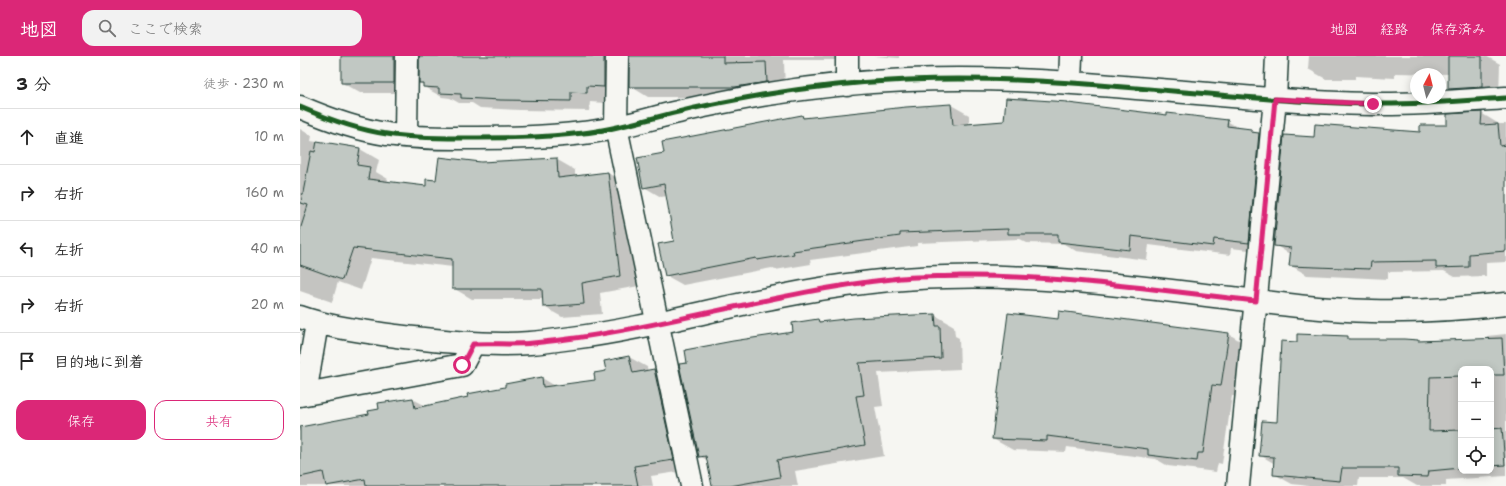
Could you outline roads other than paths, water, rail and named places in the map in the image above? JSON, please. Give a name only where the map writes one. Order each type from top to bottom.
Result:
[{"type":"street","points":[[406,136],[407,56]]},
{"type":"street","points":[[617,56],[616,127],[692,486]]},
{"type":"street","points":[[847,56],[847,85]]},
{"type":"street","points":[[1070,82],[1071,56]]},
{"type":"street","points":[[1238,486],[1275,99],[1277,56]]},
{"type":"street","points":[[300,107],[336,122],[386,134],[406,136],[508,138],[584,133],[616,127],[683,110],[765,95],[847,85],[908,80],[986,79],[1070,82],[1275,99],[1373,104],[1444,102],[1506,98]]},
{"type":"street","points":[[473,344],[462,365],[302,395],[308,320],[364,331],[427,340],[473,344],[532,343],[589,336],[657,324],[780,296],[844,285],[902,278],[997,276],[1106,283],[1319,308],[1370,311],[1465,309],[1506,304]]}]
